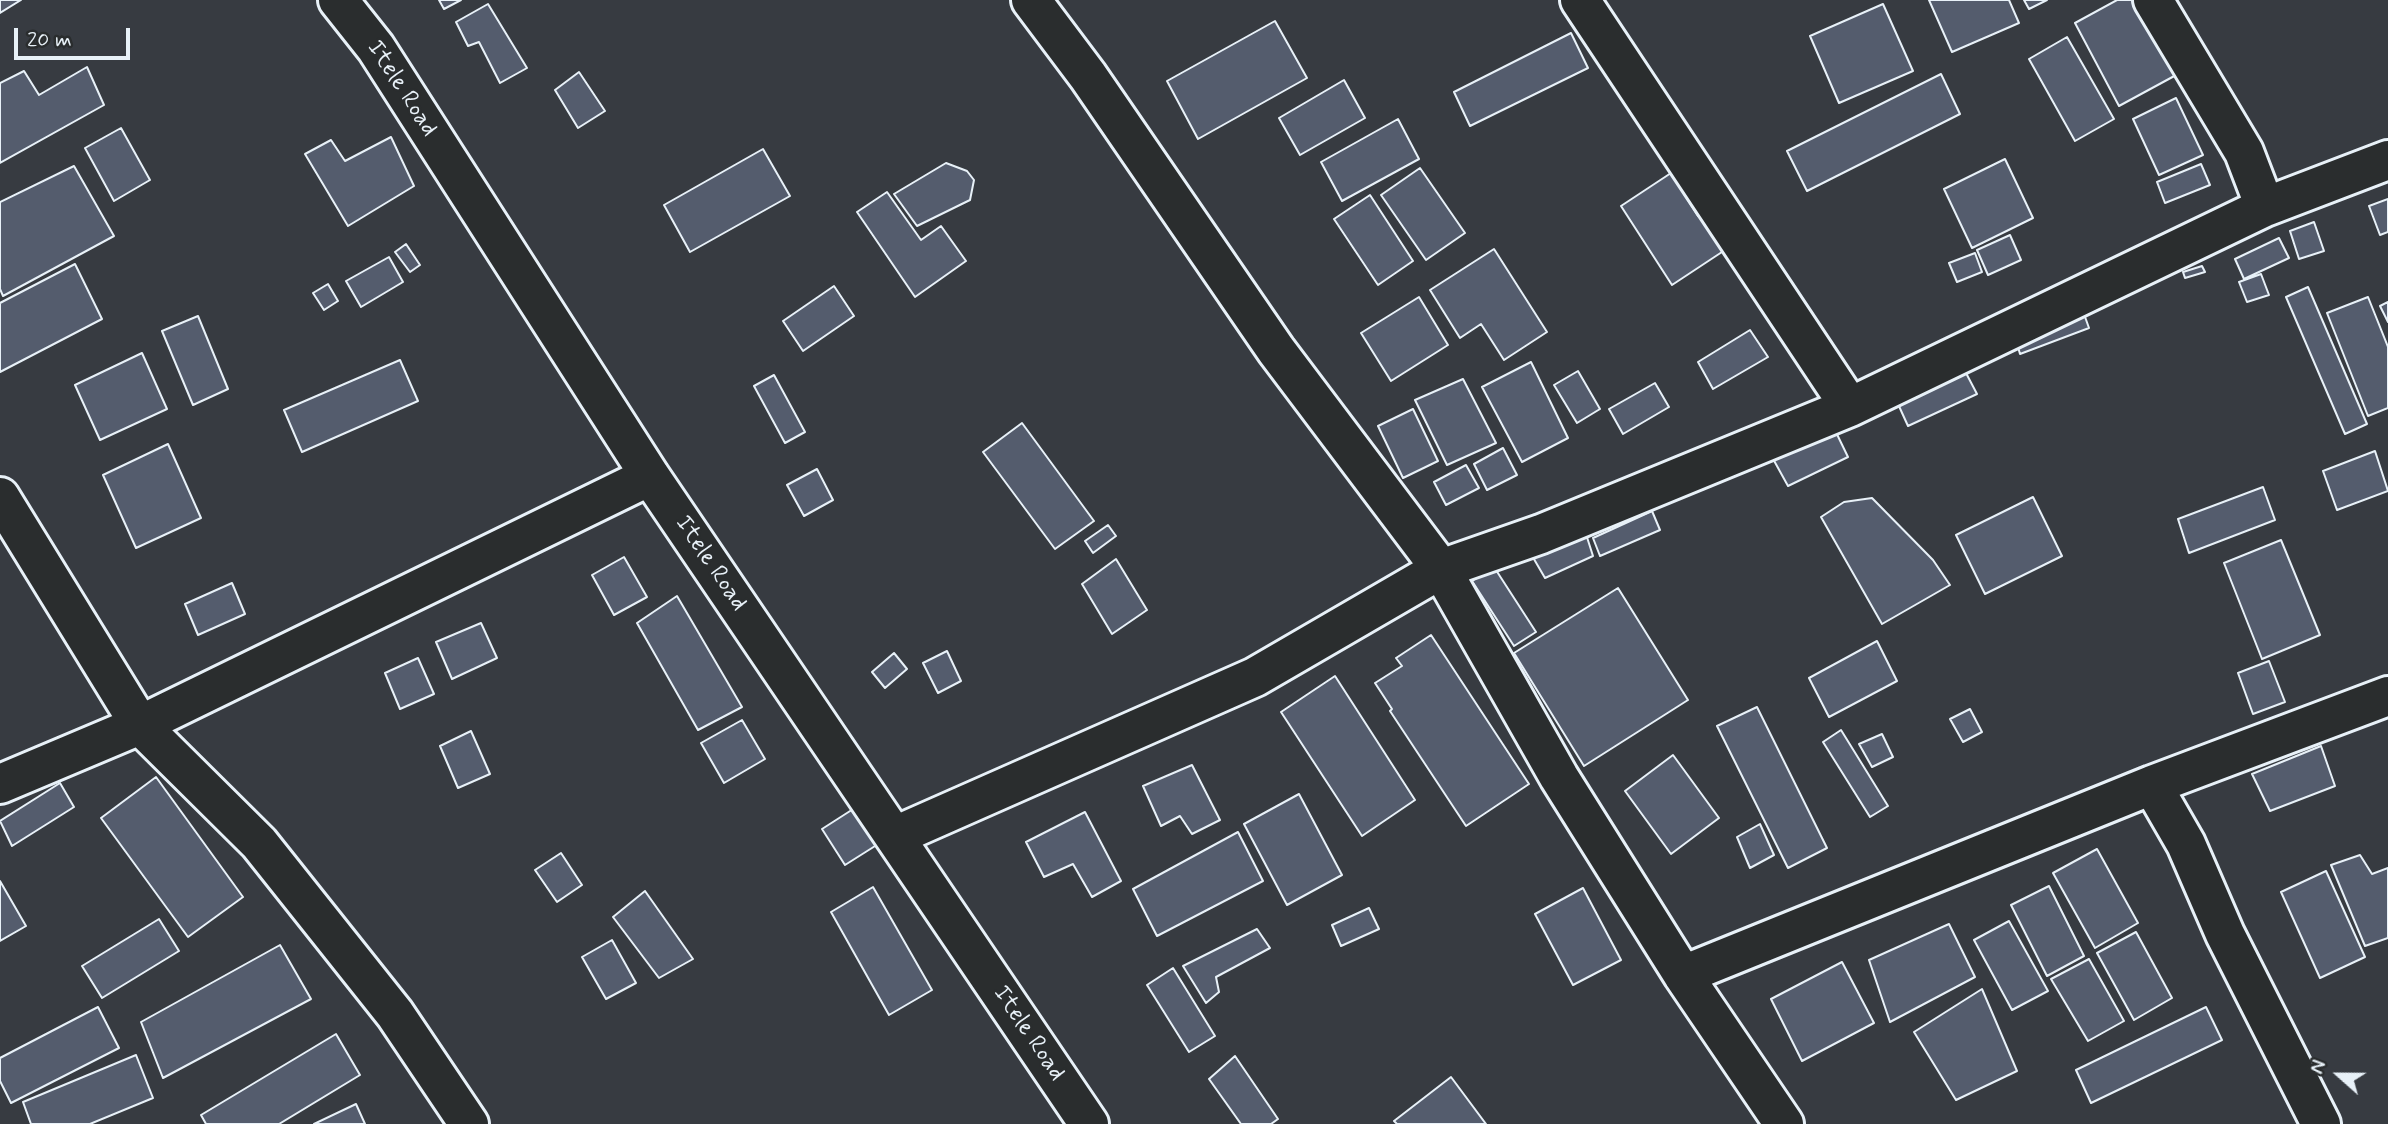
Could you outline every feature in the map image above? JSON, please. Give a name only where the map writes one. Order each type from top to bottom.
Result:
[{"type":"street","name":"Itele Road","points":[[338,0],[376,48],[650,475],[1089,1124]]},
{"type":"street","points":[[1031,0],[1088,76],[1276,350],[1441,569],[1559,777],[1683,975],[1784,1124]]},
{"type":"street","points":[[1580,0],[1850,407]]},
{"type":"street","points":[[2154,0],[2244,152],[2265,207]]},
{"type":"street","points":[[895,836],[1255,677],[1441,569],[1541,534],[1850,407],[2265,207],[2388,160]]},
{"type":"street","points":[[0,784],[140,725],[650,475]]},
{"type":"street","points":[[0,497],[140,725],[259,843],[395,1014],[469,1124]]},
{"type":"street","points":[[1683,975],[2152,785],[2388,696]]},
{"type":"street","points":[[2152,785],[2186,844],[2225,934],[2321,1124]]},
{"type":"building","points":[[0,0],[21,0],[0,13]]},
{"type":"building","points":[[439,0],[461,0],[444,9]]},
{"type":"building","points":[[1929,0],[2009,0],[2019,23],[1952,52]]},
{"type":"building","points":[[2024,0],[2047,0],[2029,9]]},
{"type":"building","points":[[2117,0],[2138,0],[2178,74],[2119,106],[2075,23]]},
{"type":"building","points":[[488,4],[527,68],[500,83],[479,42],[468,46],[456,22]]},
{"type":"building","points":[[1883,4],[1913,71],[1839,103],[1810,36]]},
{"type":"building","points":[[1275,21],[1307,78],[1198,139],[1167,81]]},
{"type":"building","points":[[1571,33],[1588,68],[1470,126],[1454,92]]},
{"type":"building","points":[[2067,37],[2114,119],[2075,141],[2029,59]]},
{"type":"building","points":[[87,67],[104,105],[0,163],[0,83],[24,71],[39,95]]},
{"type":"building","points":[[579,72],[605,111],[578,128],[555,90]]},
{"type":"building","points":[[1941,74],[1960,114],[1807,191],[1787,151]]},
{"type":"building","points":[[1344,80],[1365,118],[1300,155],[1279,118]]},
{"type":"building","points":[[2176,98],[2203,155],[2159,175],[2133,119]]},
{"type":"building","points":[[1398,119],[1419,159],[1342,201],[1321,162]]},
{"type":"building","points":[[121,128],[150,180],[114,201],[85,148]]},
{"type":"building","points":[[391,137],[414,186],[348,226],[305,154],[331,140],[345,161]]},
{"type":"building","points":[[763,149],[790,196],[690,252],[664,205]]},
{"type":"building","points":[[2005,159],[2033,218],[1972,248],[1944,189]]},
{"type":"building","points":[[946,163],[967,171],[974,180],[970,200],[917,226],[894,194]]},
{"type":"building","points":[[2201,164],[2210,185],[2165,203],[2157,182]]},
{"type":"building","points":[[74,166],[114,236],[3,296],[0,289],[0,202]]},
{"type":"building","points":[[1420,168],[1465,233],[1426,260],[1381,195]]},
{"type":"building","points":[[1671,173],[1698,216],[1711,207],[1725,250],[1672,285],[1621,206]]},
{"type":"building","points":[[887,192],[921,240],[941,226],[966,261],[915,297],[857,212]]},
{"type":"building","points":[[1370,195],[1413,261],[1378,285],[1334,219]]},
{"type":"building","points":[[2388,199],[2388,232],[2380,235],[2369,206]]},
{"type":"building","points":[[2314,222],[2324,251],[2299,259],[2290,231]]},
{"type":"building","points":[[2010,235],[2021,260],[1988,275],[1977,250]]},
{"type":"building","points":[[2279,238],[2289,258],[2244,279],[2235,259]]},
{"type":"building","points":[[406,244],[420,265],[410,272],[395,252]]},
{"type":"building","points":[[1494,249],[1547,332],[1504,360],[1481,324],[1460,338],[1430,290]]},
{"type":"building","points":[[1975,253],[1982,272],[1957,282],[1949,263]]},
{"type":"building","points":[[389,257],[403,282],[361,307],[346,281]]},
{"type":"building","points":[[75,264],[102,319],[0,372],[0,303]]},
{"type":"building","points":[[2202,266],[2205,272],[2185,278],[2183,272]]},
{"type":"building","points":[[2261,274],[2269,295],[2247,302],[2239,282]]},
{"type":"building","points":[[328,284],[338,301],[324,310],[313,293]]},
{"type":"building","points":[[834,286],[854,316],[803,351],[783,321]]},
{"type":"building","points":[[2308,287],[2367,424],[2345,434],[2286,297]]},
{"type":"building","points":[[1419,297],[1448,345],[1391,381],[1361,333]]},
{"type":"building","points":[[2368,297],[2388,347],[2388,408],[2368,416],[2327,313]]},
{"type":"building","points":[[2388,302],[2388,322],[2380,306]]},
{"type":"building","points":[[2084,314],[2089,328],[2020,354],[2016,340]]},
{"type":"building","points":[[198,316],[228,389],[193,405],[162,331]]},
{"type":"building","points":[[1750,330],[1768,357],[1713,389],[1698,362]]},
{"type":"building","points":[[142,353],[167,409],[100,440],[75,385]]},
{"type":"building","points":[[400,360],[418,401],[302,452],[284,410]]},
{"type":"building","points":[[1531,362],[1568,438],[1522,462],[1482,387]]},
{"type":"building","points":[[1578,371],[1600,409],[1577,423],[1554,385]]},
{"type":"building","points":[[1966,373],[1977,394],[1908,426],[1898,404]]},
{"type":"building","points":[[774,375],[805,432],[785,443],[754,386]]},
{"type":"building","points":[[1463,379],[1496,443],[1447,465],[1415,400]]},
{"type":"building","points":[[1655,383],[1669,407],[1623,434],[1609,409]]},
{"type":"building","points":[[1413,409],[1438,461],[1403,478],[1378,426]]},
{"type":"building","points":[[1022,423],[1094,521],[1055,549],[983,452]]},
{"type":"building","points":[[1832,424],[1848,457],[1788,486],[1772,457]]},
{"type":"building","points":[[168,444],[201,518],[136,548],[103,475]]},
{"type":"building","points":[[1503,448],[1517,475],[1487,490],[1474,464]]},
{"type":"building","points":[[2375,451],[2388,491],[2337,510],[2323,471]]},
{"type":"building","points":[[1466,465],[1479,488],[1446,505],[1434,482]]},
{"type":"building","points":[[817,469],[833,500],[804,516],[787,485]]},
{"type":"building","points":[[2263,487],[2275,520],[2189,553],[2178,519]]},
{"type":"building","points":[[2033,497],[2062,556],[1985,594],[1956,535]]},
{"type":"building","points":[[1872,498],[1933,560],[1950,585],[1882,624],[1821,517],[1844,502]]},
{"type":"building","points":[[1652,511],[1660,530],[1600,556],[1593,538]]},
{"type":"building","points":[[1108,525],[1116,536],[1093,553],[1085,541]]},
{"type":"building","points":[[1585,531],[1593,556],[1545,578],[1531,554]]},
{"type":"building","points":[[2281,540],[2320,635],[2262,659],[2224,563]]},
{"type":"building","points":[[624,557],[647,597],[614,615],[592,575]]},
{"type":"building","points":[[1116,559],[1147,610],[1112,634],[1082,584]]},
{"type":"building","points":[[1494,567],[1536,632],[1514,646],[1472,581]]},
{"type":"building","points":[[232,583],[245,614],[198,635],[185,604]]},
{"type":"building","points":[[1618,588],[1688,700],[1584,766],[1514,653]]},
{"type":"building","points":[[677,596],[742,707],[698,730],[637,623]]},
{"type":"building","points":[[481,623],[497,658],[452,679],[436,642]]},
{"type":"building","points":[[1431,635],[1529,784],[1466,826],[1390,711],[1392,709],[1375,683],[1402,666],[1396,658]]},
{"type":"building","points":[[1877,641],[1897,681],[1829,717],[1809,678]]},
{"type":"building","points":[[947,651],[961,681],[938,693],[923,663]]},
{"type":"building","points":[[894,653],[907,669],[885,688],[872,672]]},
{"type":"building","points":[[418,658],[434,694],[400,709],[385,673]]},
{"type":"building","points":[[2269,661],[2285,702],[2253,714],[2238,673]]},
{"type":"building","points":[[1335,676],[1415,800],[1362,836],[1281,712]]},
{"type":"building","points":[[1757,707],[1827,848],[1788,868],[1717,726]]},
{"type":"building","points":[[1970,709],[1982,732],[1963,742],[1950,719]]},
{"type":"building","points":[[742,720],[765,759],[724,783],[701,743]]},
{"type":"building","points":[[1841,730],[1888,806],[1870,817],[1823,742]]},
{"type":"building","points":[[471,731],[490,774],[458,788],[440,746]]},
{"type":"building","points":[[1882,734],[1893,757],[1872,767],[1859,744]]},
{"type":"building","points":[[2321,746],[2335,786],[2270,811],[2252,774]]},
{"type":"building","points":[[1673,755],[1719,818],[1671,854],[1625,791]]},
{"type":"building","points":[[1192,765],[1220,820],[1192,834],[1180,816],[1161,826],[1143,786]]},
{"type":"building","points":[[156,777],[243,897],[188,937],[101,818]]},
{"type":"building","points":[[60,783],[74,807],[12,846],[0,821]]},
{"type":"building","points":[[1299,794],[1342,875],[1287,905],[1244,824]]},
{"type":"building","points":[[861,804],[883,841],[845,865],[822,829]]},
{"type":"building","points":[[1085,812],[1121,881],[1092,897],[1073,864],[1044,877],[1026,842]]},
{"type":"building","points":[[1760,824],[1774,855],[1750,868],[1737,837]]},
{"type":"building","points":[[1238,832],[1263,881],[1157,936],[1133,889]]},
{"type":"building","points":[[2097,849],[2138,923],[2095,948],[2053,873]]},
{"type":"building","points":[[561,853],[582,885],[557,902],[535,870]]},
{"type":"building","points":[[2360,855],[2372,874],[2388,868],[2388,938],[2365,946],[2331,865]]},
{"type":"building","points":[[2326,871],[2365,957],[2320,978],[2281,892]]},
{"type":"building","points":[[0,881],[26,926],[0,941]]},
{"type":"building","points":[[2049,886],[2084,956],[2047,976],[2011,905]]},
{"type":"building","points":[[873,887],[932,990],[889,1015],[831,912]]},
{"type":"building","points":[[1583,888],[1621,960],[1573,985],[1535,914]]},
{"type":"building","points":[[645,891],[693,959],[659,978],[613,917]]},
{"type":"building","points":[[1369,908],[1379,929],[1341,946],[1332,925]]},
{"type":"building","points":[[159,919],[179,951],[102,998],[82,966]]},
{"type":"building","points":[[2009,921],[2048,991],[2012,1010],[1974,940]]},
{"type":"building","points":[[1949,924],[1975,977],[1890,1022],[1869,960]]},
{"type":"building","points":[[1257,929],[1270,948],[1216,977],[1219,992],[1206,1003],[1183,966]]},
{"type":"building","points":[[2136,932],[2172,998],[2134,1020],[2097,953]]},
{"type":"building","points":[[612,940],[636,983],[606,999],[582,957]]},
{"type":"building","points":[[280,945],[311,999],[163,1078],[141,1022]]},
{"type":"building","points":[[2089,959],[2124,1021],[2088,1041],[2051,979]]},
{"type":"building","points":[[1842,962],[1874,1023],[1802,1061],[1771,999]]},
{"type":"building","points":[[1173,968],[1215,1036],[1189,1052],[1147,985]]},
{"type":"building","points":[[1982,989],[2017,1071],[1956,1100],[1914,1032]]},
{"type":"building","points":[[98,1007],[119,1048],[11,1103],[0,1081],[0,1058]]},
{"type":"building","points":[[2206,1007],[2222,1040],[2091,1103],[2076,1070]]},
{"type":"building","points":[[336,1034],[360,1075],[279,1124],[206,1124],[201,1115]]},
{"type":"building","points":[[136,1055],[153,1098],[90,1124],[31,1124],[23,1102]]},
{"type":"building","points":[[1235,1056],[1278,1119],[1271,1124],[1241,1124],[1209,1079]]},
{"type":"building","points":[[1451,1077],[1486,1124],[1397,1124],[1394,1121]]},
{"type":"building","points":[[356,1104],[365,1124],[314,1124]]}]
